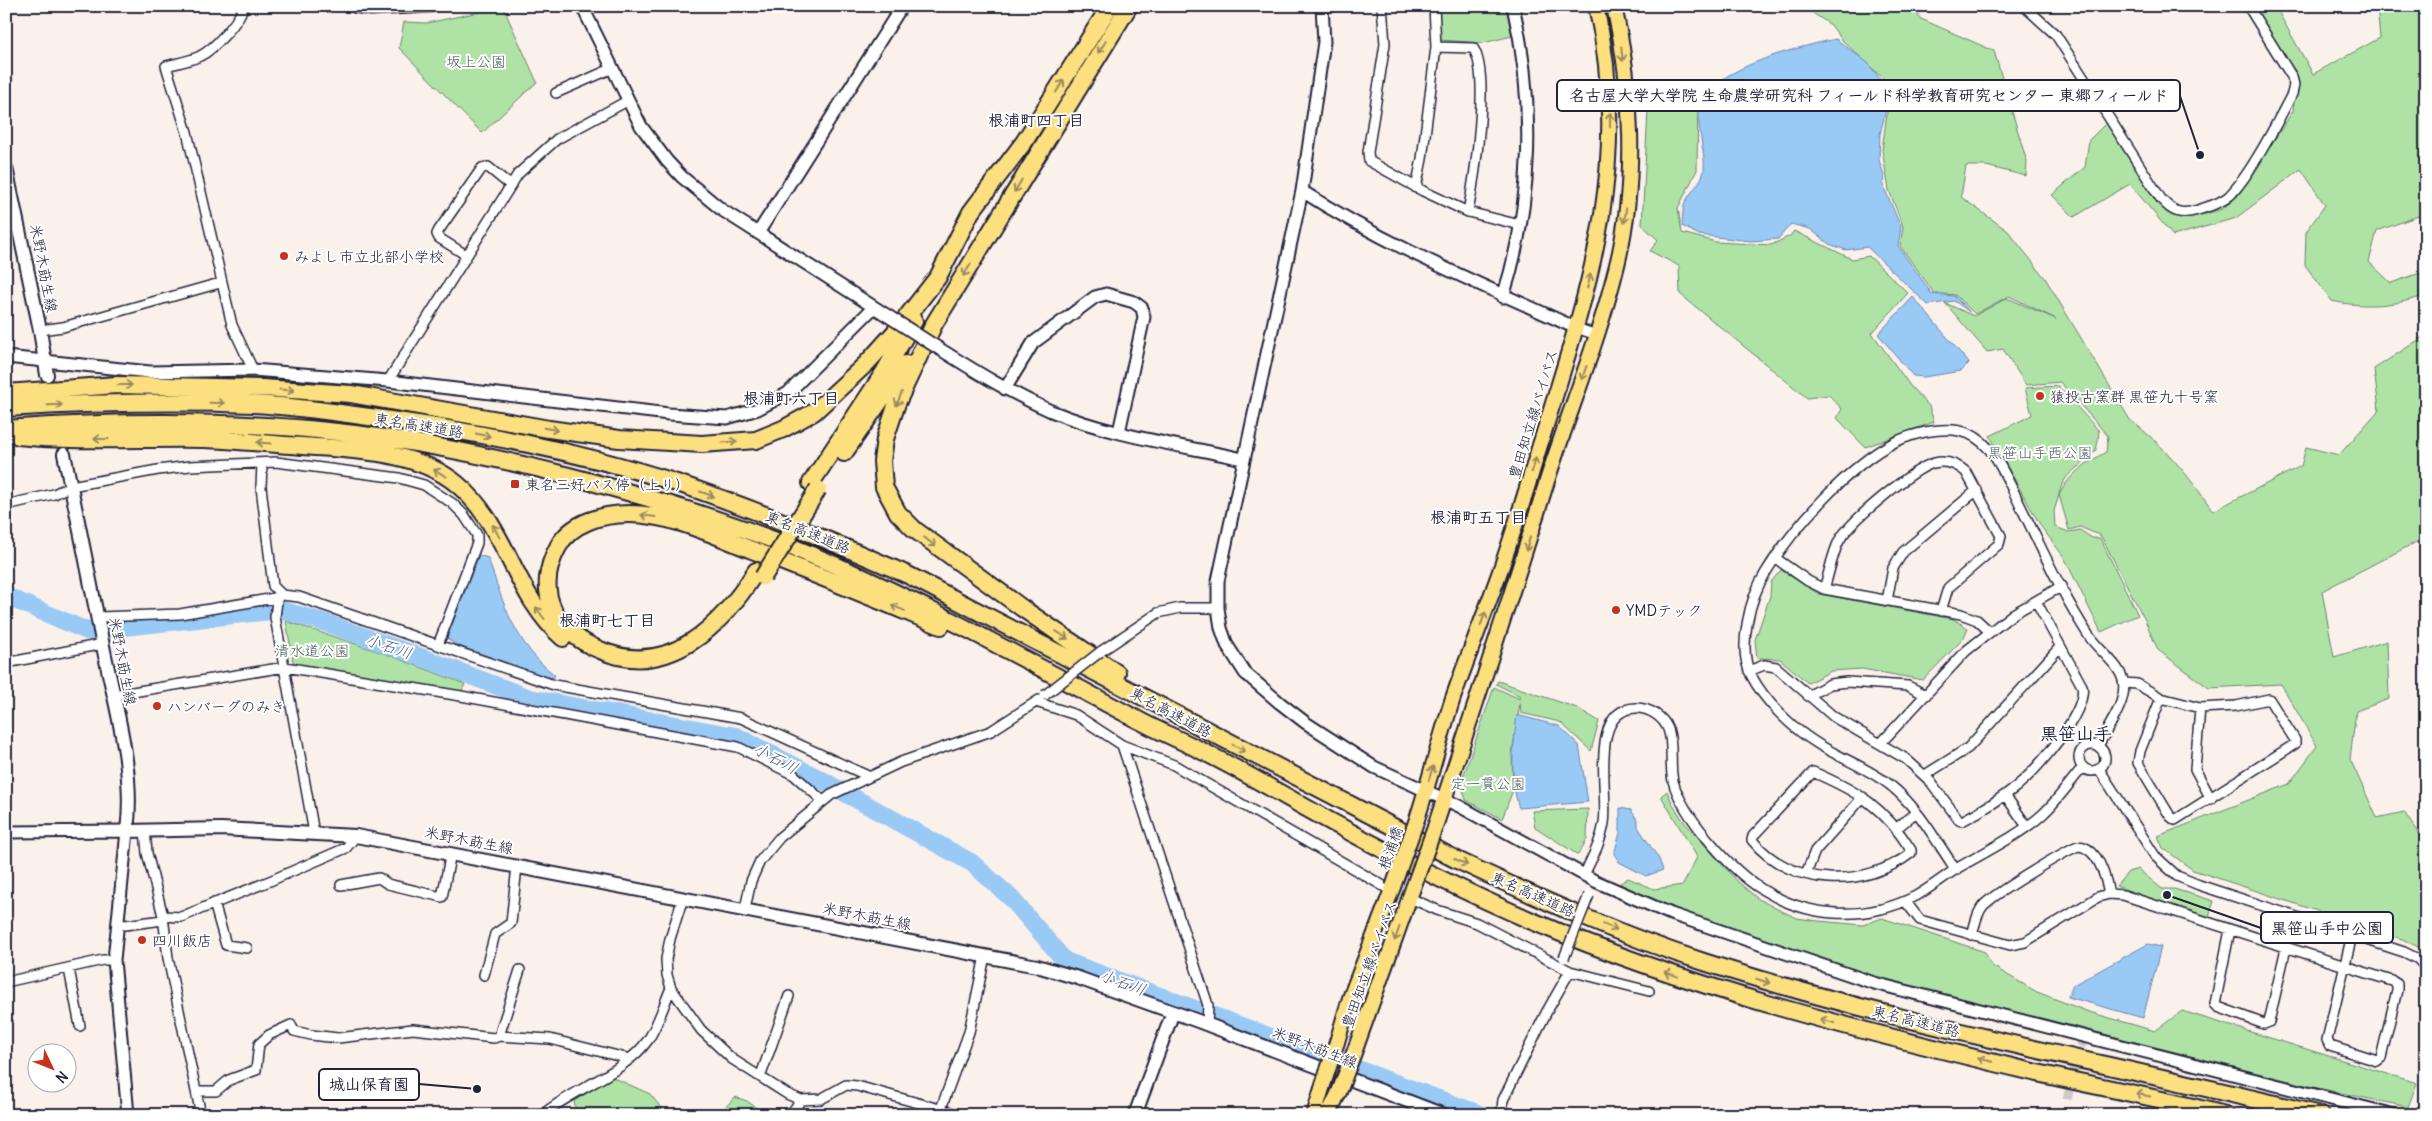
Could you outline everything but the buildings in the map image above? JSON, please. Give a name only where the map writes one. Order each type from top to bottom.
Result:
[{"type":"highway","points":[[6,435],[48,439],[205,439],[371,453],[414,461],[436,470],[457,484],[477,504],[492,525],[535,606],[560,635],[588,655],[608,662],[632,666],[668,662],[700,647],[728,624],[883,374],[938,277],[971,212],[1024,142],[1110,6]]},
{"type":"highway","points":[[1129,6],[1091,64],[934,324],[912,367],[885,439],[882,461],[884,487],[898,513],[933,545],[1165,708]]},
{"type":"highway","points":[[6,393],[117,385],[262,388],[351,394],[549,429],[619,439],[702,444],[756,440],[783,429],[814,412],[872,356],[938,277]]},
{"type":"highway","points":[[815,486],[934,324]]},
{"type":"highway","name":"東名高速道路","points":[[6,408],[161,402],[256,404],[430,425],[515,441],[604,462],[681,484],[826,538],[908,575],[1369,815],[1544,901],[1702,961],[1773,984],[1913,1020],[2204,1086],[2320,1115]]},
{"type":"highway","name":"東名高速道路","points":[[6,429],[150,423],[255,426],[338,432],[434,446],[511,462],[598,484],[754,532],[838,566],[954,621],[1148,725],[1205,752],[1340,827],[1444,881],[1534,922],[1621,957],[1710,988],[1852,1027],[2225,1115]]},
{"type":"highway","points":[[759,574],[712,628],[687,645],[659,655],[645,657],[630,657],[605,652],[579,640],[560,621],[549,598],[547,584],[549,570],[559,545],[578,526],[590,520],[616,515],[631,514],[667,519],[836,582],[941,627],[1148,725]]},
{"type":"main road","name":"豊田知立線バイパス","points":[[1417,819],[1453,699],[1500,572],[1588,287],[1603,217],[1610,145],[1609,88],[1596,6]]},
{"type":"main road","points":[[1412,893],[1597,335],[1617,264],[1628,202],[1629,150],[1627,91],[1614,6]]},
{"type":"main road","name":"米野木莇生線","points":[[7,174],[40,330],[47,375]]},
{"type":"main road","name":"米野木莇生線","points":[[64,454],[99,617],[128,776],[130,806],[127,831],[221,829],[356,836],[985,956],[1059,972],[1173,1012],[1208,1022],[1444,1115]]},
{"type":"main road","name":"根浦橋","points":[[1393,889],[1417,819]]},
{"type":"main road","name":"豊田知立線バイパス","points":[[1314,1115],[1350,998],[1393,889]]},
{"type":"main road","name":"豊田知立線バイパス","points":[[1328,1115],[1355,1050],[1412,893]]},
{"type":"main road","points":[[1135,1115],[1173,1012]]},
{"type":"street","points":[[243,6],[242,12],[221,40],[201,56],[166,66],[187,132],[220,283],[232,326],[254,370]]},
{"type":"street","points":[[354,6],[371,9],[431,6]]},
{"type":"street","points":[[582,6],[627,101],[656,148],[677,172],[722,210],[935,346],[1005,388],[1053,411],[1119,432],[1243,458]]},
{"type":"street","points":[[758,233],[902,6]]},
{"type":"street","points":[[1322,6],[1324,42],[1302,191],[1219,574],[1218,608],[1221,628],[1227,645],[1239,664],[1255,683],[1341,747],[1374,767],[1444,800],[1590,878],[1678,916],[1874,983],[2082,1038],[2394,1115]]},
{"type":"street","points":[[1382,6],[1384,44],[1368,158],[1373,164],[1416,188],[1468,212],[1520,225]]},
{"type":"street","points":[[1416,188],[1422,159],[1436,48],[1434,6]]},
{"type":"street","points":[[1503,297],[1520,225],[1527,159],[1527,106],[1513,6]]},
{"type":"street","points":[[2024,6],[2056,35],[2162,199],[2173,211],[2183,214],[2219,204],[2230,195],[2244,177],[2292,94],[2294,85],[2292,77],[2248,6]]},
{"type":"street","points":[[1436,48],[1474,48],[1479,61],[1479,134],[1468,212]]},
{"type":"street","points":[[556,94],[611,69]]},
{"type":"street","points":[[388,381],[518,174],[557,139],[627,101]]},
{"type":"street","points":[[466,255],[439,238],[438,230],[482,168],[488,167],[510,185]]},
{"type":"street","points":[[1302,191],[1398,247],[1503,297],[1597,335]]},
{"type":"street","points":[[40,330],[63,327],[220,283]]},
{"type":"street","points":[[1005,388],[1032,343],[1087,302],[1106,294],[1134,302],[1142,308],[1144,317],[1119,432]]},
{"type":"street","points":[[6,357],[150,372],[254,370],[388,381],[669,414],[727,418],[758,409],[788,393],[874,307]]},
{"type":"street","points":[[1956,870],[1916,812],[1887,783],[1819,745],[1793,726],[1770,702],[1749,671],[1744,650],[1744,639],[1758,588],[1775,558],[1814,510],[1853,473],[1892,443],[1906,437],[1949,429],[1963,432],[1976,438],[1993,455],[2090,636],[2115,666],[2124,683],[2122,700],[2098,746]]},
{"type":"street","points":[[6,505],[54,494],[71,486],[190,466],[276,462],[399,478],[424,485],[452,503],[470,523],[477,535],[477,543],[438,645]]},
{"type":"street","points":[[1824,589],[1838,544],[1842,536],[1856,521],[1920,470],[1934,463],[1955,464],[1966,472],[1978,490],[2001,540],[1948,588],[1942,611]]},
{"type":"street","points":[[262,464],[264,507],[276,598],[275,617],[314,833]]},
{"type":"street","points":[[1887,601],[1893,568],[1903,552],[1978,490]]},
{"type":"street","points":[[1775,558],[1800,576],[1824,589],[1968,616],[1990,632]]},
{"type":"street","points":[[1881,744],[1958,659],[2018,610],[2062,586]]},
{"type":"street","points":[[99,617],[180,614],[276,598],[298,598],[554,685],[741,718],[868,776]]},
{"type":"street","points":[[1749,671],[1764,664],[1776,667],[1834,717],[1906,759],[1925,775],[1960,821],[2005,795],[2018,785],[2059,739],[2082,701],[2082,686],[2036,601]]},
{"type":"street","points":[[745,909],[752,881],[760,860],[780,837],[827,798],[868,776],[992,731],[1036,702],[1100,652],[1158,613],[1180,608],[1218,608]]},
{"type":"street","points":[[6,663],[103,642]]},
{"type":"street","points":[[1925,775],[1968,748],[2060,646]]},
{"type":"street","points":[[114,696],[285,667],[461,696],[738,747],[794,775],[827,798]]},
{"type":"street","points":[[1808,696],[1830,684],[1847,682],[1908,686],[1926,694]]},
{"type":"street","points":[[2124,683],[2137,684],[2161,698],[2200,708],[2236,706],[2269,699],[2296,742],[2294,746],[2211,799],[2177,820],[2173,820],[2139,768],[2138,755],[2161,698]]},
{"type":"street","points":[[1036,702],[1076,715],[1122,745],[1174,765],[1393,889]]},
{"type":"street","points":[[1562,961],[1590,895],[1590,878],[1605,821],[1606,734],[1610,723],[1619,714],[1638,708],[1655,714],[1668,730],[1673,783],[1688,814],[1722,853],[1762,889],[1806,909],[1834,913],[1863,913],[1904,901],[1956,870],[2045,812],[2083,767]]},
{"type":"street","points":[[2200,708],[2194,768],[2211,799]]},
{"type":"street","points":[[1122,745],[1208,1005],[1208,1022]]},
{"type":"street","points":[[2090,745],[2098,746],[2102,750],[2105,758],[2099,769],[2090,770],[2083,767],[2079,760],[2082,749],[2090,745]]},
{"type":"street","points":[[2099,769],[2152,852],[2165,867],[2177,876],[2410,954],[2426,968]]},
{"type":"street","points":[[1813,772],[1864,797],[1897,828],[1912,851],[1884,869],[1864,876],[1842,879],[1806,874],[1774,860],[1754,843],[1752,836],[1813,772]]},
{"type":"street","points":[[2005,795],[2026,825]]},
{"type":"street","points":[[1806,874],[1815,851],[1864,797]]},
{"type":"street","points":[[1897,828],[1916,812]]},
{"type":"street","points":[[145,830],[147,853],[163,918],[168,958],[202,1115]]},
{"type":"street","points":[[6,832],[127,831],[114,960],[128,1115]]},
{"type":"street","points":[[118,924],[125,925],[163,918],[181,917],[346,848],[356,836]]},
{"type":"street","points":[[1972,935],[1978,914],[1987,902],[2064,852],[2078,846],[2090,851],[2104,872],[2109,894]]},
{"type":"street","points":[[341,885],[379,878],[388,884],[442,897],[451,853]]},
{"type":"street","points":[[484,975],[495,934],[511,923],[517,866]]},
{"type":"street","points":[[1412,893],[1437,910],[1477,923],[1562,961],[1570,971],[1649,991]]},
{"type":"street","points":[[1904,901],[1920,920],[2005,945],[2025,942],[2093,899],[2109,894],[2128,897],[2286,948],[2345,966],[2392,981],[2397,986],[2381,1058],[2377,1062],[2330,1046],[2327,1042],[2345,966],[2352,935]]},
{"type":"street","points":[[683,898],[666,959],[671,988],[701,1030],[714,1044],[787,1094],[801,1100],[821,1099],[846,1085],[857,1086],[940,1112],[961,1115]]},
{"type":"street","points":[[214,903],[226,945],[247,948]]},
{"type":"street","points":[[2230,930],[2215,1004],[2218,1007],[2264,1024],[2269,1022],[2286,948]]},
{"type":"street","points":[[940,1112],[969,1032],[985,956]]},
{"type":"street","points":[[6,982],[104,960],[114,960]]},
{"type":"street","points":[[68,969],[80,1026]]},
{"type":"street","points":[[499,1036],[520,970]]},
{"type":"street","points":[[1506,1112],[1502,1108],[1503,1100],[1570,971]]},
{"type":"street","points":[[542,1115],[573,1092],[630,1059],[648,1040],[671,988]]},
{"type":"street","points":[[761,1075],[789,996]]},
{"type":"street","points":[[196,1091],[216,1090],[229,1080],[256,1070],[259,1044],[269,1035],[291,1025],[294,1031],[338,1038],[413,1029],[494,1038],[499,1036],[550,1039],[630,1059]]},
{"type":"street","points":[[790,1115],[801,1100]]},
{"type":"green space","points":[[1439,6],[1506,6],[1512,36],[1483,43],[1440,40]]},
{"type":"green space","points":[[1802,6],[1918,6],[1919,18],[1994,51],[2027,162],[2026,176],[1986,166],[1966,166],[1961,197],[2008,231],[2045,278],[2130,420],[2154,440],[2175,462],[2213,511],[2301,466],[2306,447],[2339,455],[2379,410],[2374,369],[2426,335],[2426,537],[2322,591],[2334,657],[2387,641],[2389,699],[2356,711],[2350,759],[2377,818],[2404,812],[2426,845],[2426,951],[2402,939],[2193,870],[2163,848],[2158,836],[2289,784],[2317,746],[2281,684],[2209,688],[2158,650],[2145,620],[2101,536],[2080,527],[2069,530],[2059,495],[2073,475],[2106,452],[2108,436],[2060,382],[2026,385],[2003,349],[1987,352],[1945,303],[1974,316],[2007,298],[2056,319],[2009,296],[1975,314],[1955,295],[1934,293],[1900,246],[1903,227],[1889,190],[1882,150],[1889,98],[1886,81],[1842,40],[1831,25]]},
{"type":"green space","points":[[2249,6],[2275,6],[2313,74],[2380,38],[2377,6],[2426,6],[2426,216],[2424,214],[2377,231],[2369,262],[2391,283],[2426,271],[2426,295],[2403,302],[2379,305],[2355,305],[2332,301],[2305,265],[2306,232],[2325,205],[2301,169],[2236,218],[2173,236],[2130,184],[2074,217],[2052,195],[2085,167],[2089,140],[2109,120],[2143,179],[2170,212],[2206,214],[2222,209],[2237,197],[2293,111],[2297,73],[2271,40]]},
{"type":"green space","name":"坂上公園","points":[[503,7],[537,82],[482,133],[399,48],[404,22],[427,23]]},
{"type":"green space","points":[[1698,98],[1697,170],[1678,208],[1682,233],[1716,242],[1771,245],[1790,236],[1794,231],[1852,259],[1869,256],[1908,293],[1872,333],[1911,387],[1929,406],[1934,422],[1865,447],[1837,418],[1842,409],[1829,395],[1807,398],[1680,294],[1679,266],[1650,251],[1658,240],[1642,225],[1648,110]]},
{"type":"green space","name":"黒笹山手西公園","points":[[2058,386],[2099,431],[2095,451],[2065,480],[2054,511],[2055,527],[2069,532],[2080,530],[2092,538],[2100,538],[2138,615],[2101,632],[2064,557],[2042,528],[1990,436],[2032,415],[2025,388]]},
{"type":"green space","points":[[1781,570],[1819,594],[1953,619],[1968,628],[1963,639],[1923,680],[1862,669],[1831,671],[1808,683],[1780,659],[1757,658],[1755,640],[1770,596],[1771,582]]},
{"type":"green space","name":"清水道公園","points":[[286,621],[386,654],[465,684],[461,692],[297,667],[293,661]]},
{"type":"green space","name":"定一貫公園","points":[[1498,681],[1577,708],[1599,721],[1591,751],[1560,722],[1521,713],[1520,703],[1512,754],[1513,790],[1502,819],[1466,800],[1461,783],[1494,687],[1520,699],[1520,696],[1496,684]]},
{"type":"green space","points":[[1667,791],[1673,805],[1685,823],[1738,882],[1757,898],[1797,918],[1863,925],[1882,918],[1985,952],[1992,966],[2037,992],[2089,1012],[2155,1031],[2182,1011],[2417,1083],[2408,1107],[2313,1087],[1876,977],[1703,920],[1616,886],[1628,878],[1654,889],[1683,885],[1697,857],[1661,796]]},
{"type":"green space","points":[[1588,809],[1587,839],[1578,855],[1535,827],[1532,811]]},
{"type":"green space","points":[[2138,869],[2162,889],[2174,889],[2214,901],[2208,919],[2116,886],[2128,872]]},
{"type":"green space","points":[[612,1077],[650,1094],[667,1115],[576,1115],[574,1101]]},
{"type":"green space","points":[[735,1097],[747,1101],[766,1115],[718,1115]]},
{"type":"water","points":[[1836,39],[1868,63],[1887,88],[1888,102],[1880,134],[1879,160],[1884,175],[1883,185],[1901,227],[1898,246],[1932,294],[1954,296],[1970,312],[1954,301],[1928,305],[1867,247],[1846,250],[1829,244],[1810,229],[1791,224],[1778,239],[1751,241],[1699,235],[1682,226],[1685,203],[1704,170],[1699,114],[1700,106],[1707,92],[1721,80],[1759,61],[1802,47]]},
{"type":"water","points":[[1913,297],[1969,363],[1961,371],[1924,377],[1913,376],[1878,334]]},
{"type":"water","points":[[479,555],[488,558],[505,607],[520,637],[541,663],[555,675],[553,678],[480,655],[453,643],[447,638]]},
{"type":"water","points":[[1517,715],[1559,726],[1579,745],[1588,802],[1519,808],[1513,773],[1513,750]]},
{"type":"water","points":[[1620,808],[1631,810],[1638,821],[1638,827],[1659,859],[1663,870],[1646,876],[1619,862],[1614,854],[1620,833]]},
{"type":"water","points":[[2148,944],[2161,947],[2143,1018],[2068,997],[2073,985]]},
{"type":"waterway","name":"小石川","points":[[6,596],[87,631],[281,610],[323,622],[529,698],[736,736],[818,778],[972,863],[1011,898],[1065,961],[1482,1115]]},
{"type":"tunnel","points":[[2067,1099],[2083,1038]]},
{"type":"place","name":"名古屋大学大学院 生命農学研究科 フィールド科学教育研究センター 東郷フィールド","points":[[2200,155]]},
{"type":"place","name":"みよし市立北部小学校","points":[[284,256]]},
{"type":"place","name":"猿投古窯群 黒笹九十号窯","points":[[2040,396]]},
{"type":"place","name":"東名三好バス停（上り）","points":[[515,484]]},
{"type":"place","name":"YMDテック","points":[[1616,610]]},
{"type":"place","name":"ハンバーグのみき","points":[[157,706]]},
{"type":"place","name":"黒笹山手中公園","points":[[2167,895]]},
{"type":"place","name":"四川飯店","points":[[142,940]]},
{"type":"place","name":"城山保育園","points":[[477,1089]]},
{"type":"district","name":"根浦町四丁目","points":[[1036,120]]},
{"type":"district","name":"根浦町六丁目","points":[[791,398]]},
{"type":"district","name":"根浦町五丁目","points":[[1478,517]]},
{"type":"district","name":"根浦町七丁目","points":[[607,620]]},
{"type":"district","name":"黒笹山手","points":[[2076,733]]}]
